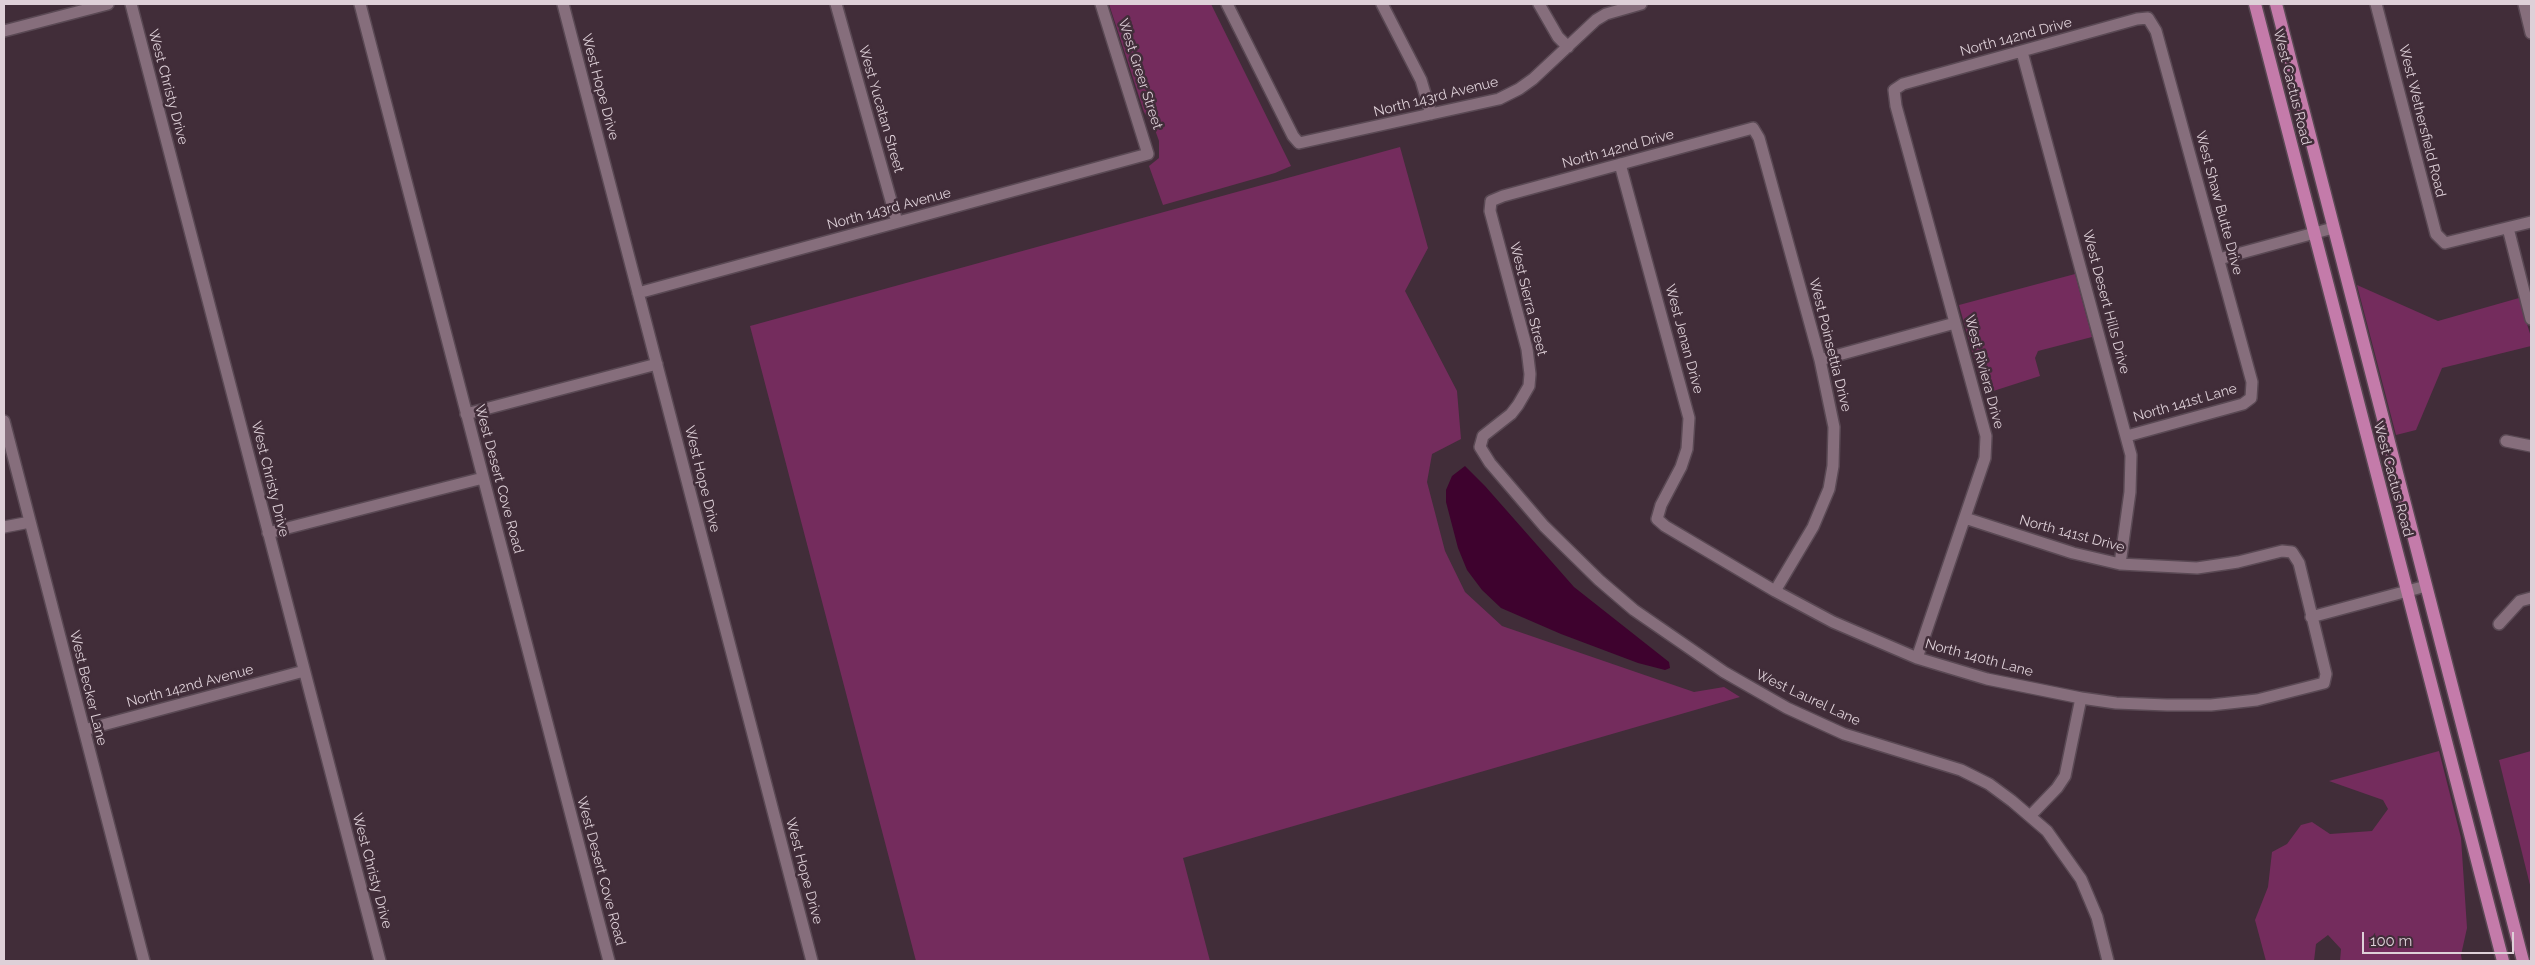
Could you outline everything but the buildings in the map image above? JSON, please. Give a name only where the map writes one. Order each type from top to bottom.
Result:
[{"type":"main road","name":"West Cactus Road","points":[[2255,4],[2503,961]]},
{"type":"main road","name":"West Cactus Road","points":[[2276,4],[2523,961]]},
{"type":"street","points":[[4,31],[108,4]]},
{"type":"street","name":"West Christy Drive","points":[[130,4],[380,961]]},
{"type":"street","name":"West Desert Cove Road","points":[[360,4],[609,961]]},
{"type":"street","name":"West Hope Drive","points":[[563,4],[812,961]]},
{"type":"street","name":"West Yucatan Street","points":[[836,4],[897,222]]},
{"type":"street","name":"West Greer Street","points":[[1102,4],[1148,154]]},
{"type":"street","name":"North 143rd Avenue","points":[[1227,4],[1293,136],[1299,143],[1484,102],[1511,93],[1533,79],[1606,14],[1641,4]]},
{"type":"street","points":[[1382,4],[1421,80],[1431,114]]},
{"type":"street","points":[[1539,4],[1555,33],[1568,47]]},
{"type":"street","name":"West Wethersfield Road","points":[[2376,4],[2436,234],[2445,243],[2508,228]]},
{"type":"street","points":[[2524,4],[2531,33]]},
{"type":"street","name":"North 142nd Drive","points":[[1894,90],[1903,84],[2137,19],[2148,18]]},
{"type":"street","name":"West Shaw Butte Drive","points":[[2148,18],[2156,30],[2252,382],[2251,398]]},
{"type":"street","name":"West Desert Hills Drive","points":[[2022,52],[2127,436],[2132,470],[2120,564]]},
{"type":"street","name":"West Riviera Drive","points":[[1894,90],[1896,106],[1986,436],[1985,458],[1917,658]]},
{"type":"street","name":"North 142nd Drive","points":[[1491,201],[1752,128]]},
{"type":"street","name":"West Poinsettia Drive","points":[[1752,128],[1759,138],[1820,360],[1834,427],[1834,466],[1829,489],[1813,527],[1775,592]]},
{"type":"street","name":"North 143rd Avenue","points":[[638,293],[1148,154]]},
{"type":"street","name":"West Jenan Drive","points":[[1620,164],[1689,418],[1687,449],[1682,467],[1661,505],[1657,519]]},
{"type":"street","name":"West Sierra Street","points":[[1480,447],[1483,436],[1512,414],[1525,396],[1530,374],[1527,349],[1490,211],[1491,201]]},
{"type":"street","points":[[2531,222],[2508,228],[2531,319]]},
{"type":"street","points":[[2218,259],[2333,228]]},
{"type":"street","points":[[1820,360],[1956,323]]},
{"type":"street","points":[[466,414],[657,364]]},
{"type":"street","name":"North 141st Lane","points":[[2127,436],[2243,404],[2251,398]]},
{"type":"street","name":"West Becker Lane","points":[[4,422],[144,961]]},
{"type":"street","points":[[2506,440],[2531,446]]},
{"type":"street","name":"West Laurel Lane","points":[[1480,447],[1490,463],[1544,526],[1572,554],[1634,610],[1692,652],[1756,691],[1844,734],[1968,774],[1989,784],[2030,816],[2047,831],[2081,879],[2097,917],[2108,961]]},
{"type":"street","points":[[268,533],[483,478]]},
{"type":"street","name":"North 141st Drive","points":[[1965,518],[2073,552],[2120,564],[2197,568],[2238,562],[2282,551],[2292,552],[2298,563],[2311,616]]},
{"type":"street","name":"North 140th Lane","points":[[1657,519],[1665,526],[1775,592],[1833,622],[1917,658],[1987,678],[2080,698],[2141,705],[2211,705],[2257,700],[2324,684],[2326,674],[2311,616]]},
{"type":"street","points":[[5,529],[30,522]]},
{"type":"street","points":[[2311,616],[2426,586]]},
{"type":"street","points":[[2499,624],[2520,601],[2531,598]]},
{"type":"street","name":"North 142nd Avenue","points":[[84,730],[304,671]]},
{"type":"street","points":[[2030,816],[2054,792],[2065,776],[2080,698]]},
{"type":"shaded area","points":[[1109,4],[1211,4],[1291,166],[1275,173],[1163,205],[1149,166],[1159,158],[1159,141],[1154,127],[1144,112]]},
{"type":"shaded area","points":[[1400,147],[1428,248],[1405,291],[1457,391],[1461,439],[1432,454],[1427,482],[1445,551],[1465,592],[1502,626],[1694,692],[1724,687],[1740,697],[1183,858],[1210,961],[916,961],[750,326]]},
{"type":"shaded area","points":[[2075,274],[2092,337],[2038,351],[2035,358],[2040,376],[1984,394],[1959,305]]},
{"type":"shaded area","points":[[2357,285],[2438,321],[2519,298],[2531,337],[2531,346],[2442,368],[2416,430],[2396,435]]},
{"type":"shaded area","points":[[1465,466],[1574,587],[1669,662],[1670,668],[1665,670],[1638,663],[1561,634],[1501,608],[1482,590],[1467,570],[1458,548],[1446,502],[1446,490],[1452,476]]},
{"type":"shaded area","points":[[2439,751],[2461,838],[2467,928],[2461,955],[2462,961],[2340,961],[2341,949],[2328,935],[2316,944],[2314,961],[2266,961],[2255,920],[2268,887],[2272,852],[2287,844],[2301,825],[2312,822],[2330,834],[2372,831],[2388,809],[2383,800],[2329,781]]},
{"type":"shaded area","points":[[2531,751],[2531,889],[2499,760]]}]
